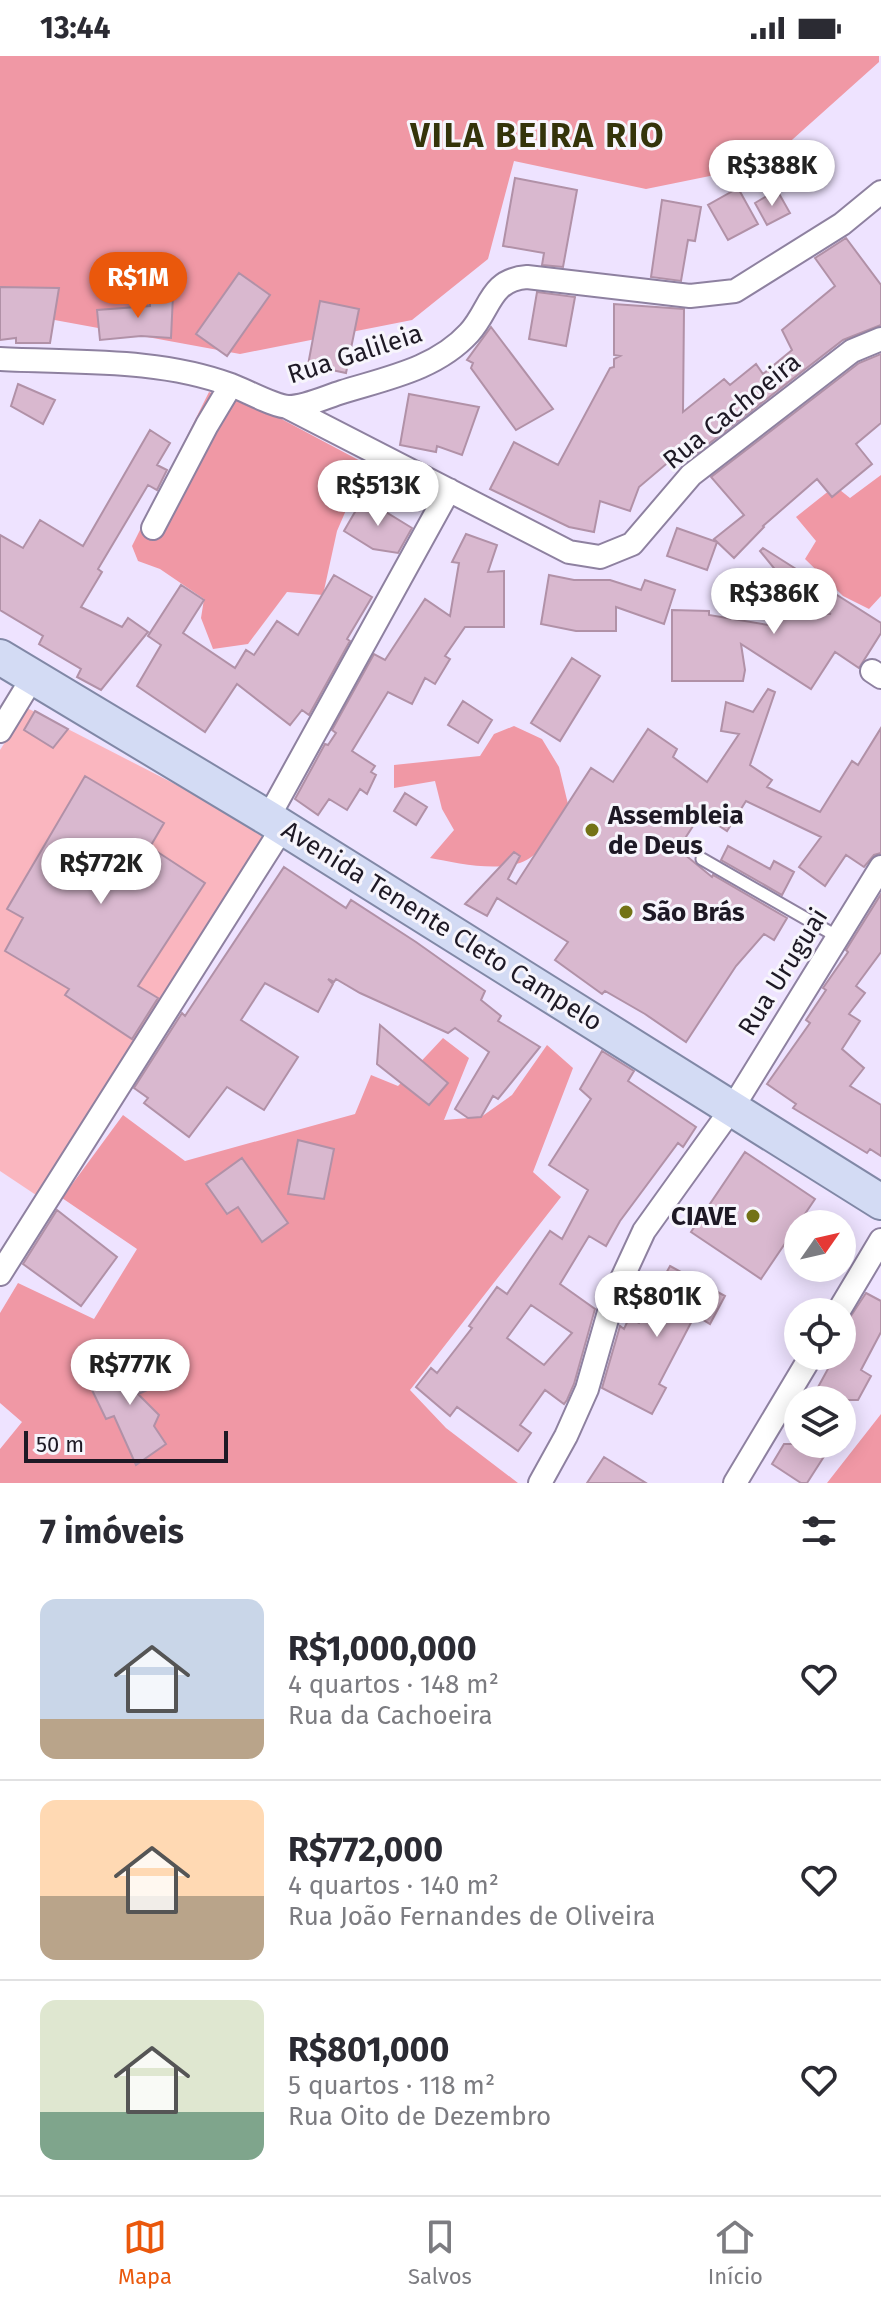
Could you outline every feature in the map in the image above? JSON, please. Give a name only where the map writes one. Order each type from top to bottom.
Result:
[{"type":"main road","name":"Avenida Tenente Cleto Campelo","points":[[0,657],[276,823],[881,1202]]},
{"type":"street","name":"Rua Galileia","points":[[0,359],[163,367],[204,375],[287,407],[416,369],[444,355],[467,335],[493,295],[511,278],[527,277],[690,296],[735,291],[842,224],[881,192]]},
{"type":"street","name":"Rua Cachoeira","points":[[287,407],[569,552],[600,557],[632,544],[691,475],[852,351],[881,339]]},
{"type":"street","points":[[153,528],[231,385]]},
{"type":"street","points":[[0,1274],[276,823],[449,490]]},
{"type":"street","points":[[0,731],[33,677]]},
{"type":"street","name":"Rua Uruguai","points":[[540,1483],[587,1389],[613,1298],[644,1231],[733,1107],[881,867]]},
{"type":"street","points":[[846,1298],[881,1240]]},
{"type":"street","points":[[743,1480],[803,1370]]},
{"type":"lane","points":[[702,859],[838,937]]},
{"type":"shaded area","points":[[0,56],[879,56],[879,62],[764,165],[646,189],[514,161],[488,259],[412,320],[240,354],[0,310]]},
{"type":"shaded area","points":[[209,392],[259,407],[366,464],[337,531],[323,595],[287,592],[248,644],[213,649],[201,618],[204,599],[160,569],[138,561],[132,546]]},
{"type":"shaded area","points":[[881,475],[881,596],[869,609],[843,596],[805,559],[816,541],[796,517],[835,486],[850,498]]},
{"type":"shaded area","points":[[27,708],[272,834],[39,1197],[0,1171],[0,750]]},
{"type":"shaded area","points":[[514,726],[542,739],[559,767],[568,804],[549,836],[536,853],[514,865],[470,865],[430,858],[454,830],[442,809],[435,781],[394,788],[394,765],[480,756],[494,734]]},
{"type":"shaded area","points":[[443,1038],[469,1058],[444,1120],[481,1117],[512,1095],[547,1045],[573,1068],[533,1172],[561,1197],[410,1390],[446,1428],[518,1483],[0,1483],[0,1449],[22,1422],[0,1403],[0,1313],[18,1283],[94,1319],[137,1249],[62,1198],[123,1115],[185,1161],[355,1114],[371,1075],[398,1086]]},
{"type":"shaded area","points":[[881,1414],[881,1483],[827,1483],[847,1458],[856,1458],[856,1446]]},
{"type":"building","points":[[515,178],[577,190],[563,267],[542,265],[544,253],[503,246]]},
{"type":"building","points":[[738,188],[758,224],[728,240],[708,205]]},
{"type":"building","points":[[777,190],[790,213],[767,225],[755,203]]},
{"type":"building","points":[[662,200],[701,207],[695,241],[688,240],[681,281],[651,277]]},
{"type":"building","points":[[846,238],[881,285],[881,325],[843,340],[693,456],[685,448],[639,487],[630,511],[600,501],[594,532],[569,527],[490,489],[514,442],[558,465],[610,368],[614,367],[614,359],[620,356],[614,355],[614,304],[684,309],[683,412],[724,379],[730,385],[756,364],[763,374],[792,350],[782,330],[835,286],[815,258]]},
{"type":"building","points":[[239,273],[270,295],[227,356],[196,334]]},
{"type":"building","points":[[0,287],[59,288],[50,343],[16,343],[16,338],[0,340]]},
{"type":"building","points":[[537,292],[575,297],[566,346],[529,339]]},
{"type":"building","points":[[150,293],[173,295],[171,338],[141,336],[100,340],[97,310],[150,306]]},
{"type":"building","points":[[320,301],[359,309],[346,373],[308,365]]},
{"type":"building","points":[[491,327],[553,409],[516,430],[471,368],[473,363],[467,360]]},
{"type":"building","points":[[881,354],[881,423],[856,444],[872,464],[832,497],[817,479],[763,526],[734,558],[714,539],[744,515],[711,477],[859,363]]},
{"type":"building","points":[[18,384],[55,400],[43,424],[11,406]]},
{"type":"building","points":[[409,394],[479,407],[462,455],[437,446],[436,452],[400,445]]},
{"type":"building","points":[[150,430],[170,443],[157,465],[167,470],[157,490],[148,485],[98,569],[102,572],[81,607],[122,627],[128,618],[148,632],[101,690],[77,677],[81,669],[39,644],[43,636],[0,610],[0,535],[23,548],[40,520],[83,546]]},
{"type":"building","points":[[363,498],[412,528],[398,553],[373,549],[344,531]]},
{"type":"building","points":[[677,528],[717,542],[707,570],[667,556]]},
{"type":"building","points":[[466,534],[497,545],[488,572],[504,571],[504,627],[465,627],[445,656],[450,659],[435,684],[425,678],[412,704],[388,692],[352,751],[375,766],[371,772],[376,775],[367,794],[360,789],[347,810],[329,799],[318,815],[295,799],[325,744],[328,745],[336,733],[332,730],[374,654],[385,660],[425,599],[450,616],[459,563],[452,562]]},
{"type":"building","points":[[763,548],[881,623],[881,633],[859,668],[835,652],[811,689],[741,644],[745,670],[743,681],[672,681],[672,610],[709,611],[709,615],[768,625],[776,613],[831,614],[786,598],[791,589],[760,551]]},
{"type":"building","points":[[334,575],[372,597],[309,715],[302,710],[290,725],[237,684],[205,732],[137,686],[161,645],[148,636],[181,585],[204,600],[183,633],[235,668],[246,650],[254,655],[277,621],[298,635]]},
{"type":"building","points":[[549,575],[574,580],[610,580],[641,590],[645,580],[675,590],[664,624],[616,607],[616,631],[576,631],[541,624]]},
{"type":"building","points":[[572,658],[600,676],[560,741],[531,723]]},
{"type":"building","points":[[768,689],[775,692],[750,765],[772,780],[767,787],[820,812],[852,761],[858,765],[881,728],[881,853],[874,855],[864,867],[846,855],[825,886],[799,867],[821,837],[746,801],[727,831],[701,814],[678,849],[712,877],[787,918],[774,940],[764,934],[736,966],[686,1042],[605,991],[602,994],[555,960],[568,942],[497,898],[487,916],[465,904],[514,852],[520,856],[508,879],[516,884],[591,768],[613,782],[648,729],[677,749],[673,757],[707,782],[739,734],[721,731],[726,702],[753,712]]},
{"type":"building","points":[[463,701],[492,720],[478,743],[448,725]]},
{"type":"building","points":[[35,711],[68,729],[53,748],[24,730]]},
{"type":"building","points":[[85,776],[164,823],[150,847],[205,883],[138,986],[158,998],[132,1039],[65,995],[69,989],[5,951],[23,918],[7,909]]},
{"type":"building","points":[[405,793],[427,807],[416,825],[394,811]]},
{"type":"building","points":[[728,846],[770,869],[774,861],[794,872],[782,895],[721,860]]},
{"type":"building","points":[[284,867],[346,908],[351,900],[416,942],[485,991],[481,1000],[501,1016],[498,1021],[540,1047],[498,1099],[493,1096],[481,1117],[468,1118],[455,1109],[489,1052],[455,1028],[448,1033],[336,979],[334,982],[328,979],[333,984],[318,1012],[265,983],[241,1020],[298,1057],[264,1110],[227,1087],[189,1137],[144,1103],[148,1098],[134,1088],[182,1013],[185,1016]]},
{"type":"building","points":[[881,894],[881,952],[856,986],[865,993],[849,1014],[860,1021],[842,1049],[864,1068],[850,1086],[881,1105],[881,1156],[870,1149],[867,1153],[793,1108],[796,1104],[767,1084],[810,1023],[806,1020],[826,990],[823,988]]},
{"type":"building","points":[[380,1025],[448,1083],[429,1105],[377,1064]]},
{"type":"building","points":[[602,1051],[634,1071],[628,1081],[696,1127],[683,1147],[678,1143],[620,1221],[606,1246],[589,1236],[560,1284],[595,1309],[567,1400],[564,1404],[545,1390],[520,1425],[531,1433],[518,1451],[457,1407],[450,1416],[416,1387],[431,1368],[437,1373],[472,1328],[469,1326],[497,1287],[507,1294],[550,1231],[562,1239],[588,1190],[549,1165],[591,1099],[580,1089]],"holes":[[[531,1305],[572,1333],[544,1365],[507,1338]]]},
{"type":"building","points":[[298,1140],[334,1149],[324,1199],[288,1194]]},
{"type":"building","name":"CIAVE","points":[[745,1152],[815,1199],[808,1210],[784,1210],[784,1245],[761,1279],[691,1232]]},
{"type":"building","points":[[242,1158],[288,1223],[262,1242],[238,1207],[227,1214],[206,1184]]},
{"type":"building","points":[[57,1210],[117,1257],[81,1306],[23,1264]]},
{"type":"building","points":[[670,1266],[725,1296],[710,1324],[695,1315],[659,1384],[666,1388],[652,1414],[602,1388],[620,1326],[624,1329],[629,1318],[639,1323]]},
{"type":"building","points":[[866,1293],[881,1301],[881,1332],[861,1370],[871,1376],[858,1400],[856,1386],[819,1386],[827,1370],[856,1370],[856,1308]]},
{"type":"building","points":[[135,1354],[150,1389],[138,1394],[159,1415],[154,1426],[166,1444],[136,1465],[114,1416],[106,1419],[92,1390],[106,1381],[99,1372]]},
{"type":"building","points":[[784,1444],[784,1458],[823,1458],[807,1483],[801,1483],[772,1464]]},
{"type":"building","points":[[604,1457],[646,1483],[587,1483]]},
{"type":"place","name":"Assembleia de Deus","points":[[592,830]]},
{"type":"place","name":"São Brás","points":[[626,912]]},
{"type":"place","name":"CIAVE","points":[[753,1216]]},
{"type":"district","name":"VILA BEIRA RIO","points":[[538,135]]}]
